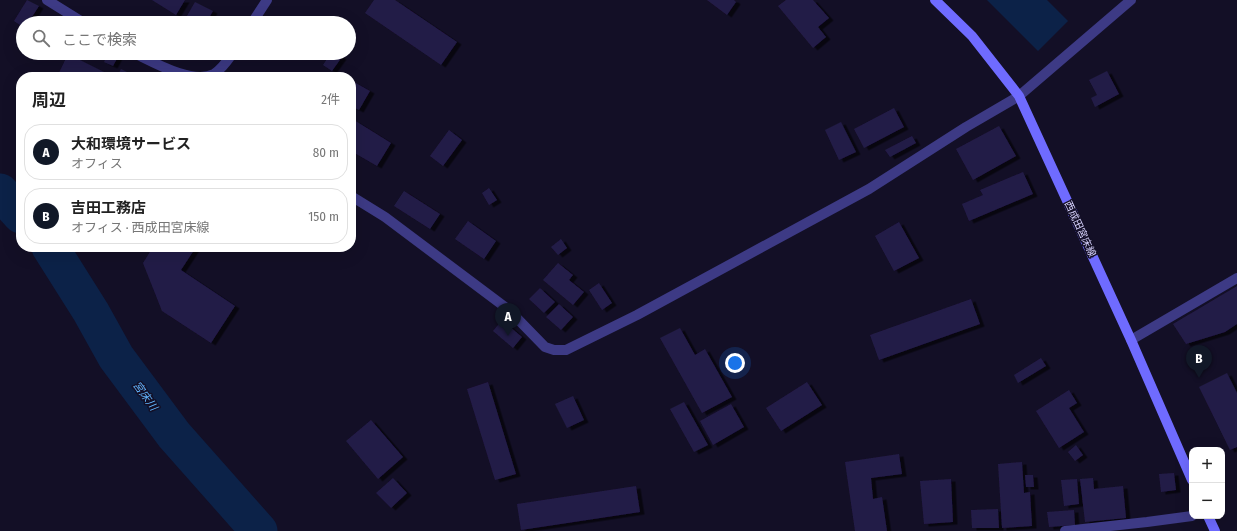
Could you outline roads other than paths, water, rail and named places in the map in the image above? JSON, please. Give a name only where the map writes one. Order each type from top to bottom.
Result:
[{"type":"main road","name":"西成田宮床線","points":[[935,0],[972,36],[1019,96],[1131,340],[1189,473]]},
{"type":"main road","points":[[1209,519],[1215,531]]},
{"type":"street","points":[[47,0],[73,16]]},
{"type":"street","points":[[257,16],[267,0]]},
{"type":"street","points":[[356,199],[385,217],[509,310],[545,348],[566,350],[637,315],[869,189],[966,127],[1019,96],[1131,0]]},
{"type":"street","points":[[148,60],[177,72]]},
{"type":"street","points":[[217,72],[227,60]]},
{"type":"street","points":[[1131,340],[1237,278]]},
{"type":"street","points":[[1065,531],[1189,516]]},
{"type":"water","points":[[987,0],[1047,0],[1068,21],[1038,51]]},
{"type":"waterway","name":"宮床川","points":[[0,192],[16,210]]},
{"type":"waterway","name":"宮床川","points":[[53,252],[91,312],[116,357],[174,435],[259,531]]},
{"type":"place","name":"大和環境サービス","points":[[508,336]]},
{"type":"place","name":"吉田工務店","points":[[1199,378]]}]
